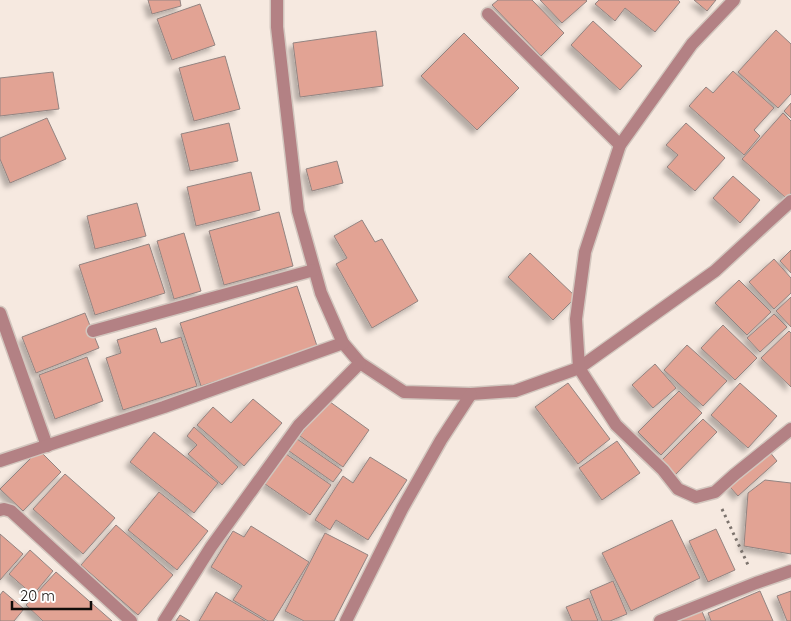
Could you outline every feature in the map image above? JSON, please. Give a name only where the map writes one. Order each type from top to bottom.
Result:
[{"type":"street","points":[[277,0],[277,27],[298,211],[321,294],[343,343],[360,363],[404,392],[470,394],[515,391],[579,368],[715,270],[791,201]]},
{"type":"street","points":[[734,0],[692,44],[620,145],[586,252],[576,319],[579,368],[616,425],[662,470],[678,489],[696,497],[715,492],[791,429]]},
{"type":"street","points":[[488,14],[620,145]]},
{"type":"street","points":[[94,331],[314,270]]},
{"type":"street","points":[[0,313],[47,446]]},
{"type":"street","points":[[0,461],[164,407],[343,343]]},
{"type":"street","points":[[164,621],[211,547],[299,425],[360,363]]},
{"type":"street","points":[[346,621],[402,509],[441,440],[470,394]]},
{"type":"street","points":[[0,510],[11,511],[131,621]]},
{"type":"street","points":[[660,621],[791,571]]},
{"type":"path","points":[[715,492],[756,583]]},
{"type":"building","points":[[148,0],[180,0],[181,6],[152,14]]},
{"type":"building","points":[[498,0],[532,0],[564,33],[541,56],[492,5]]},
{"type":"building","points":[[540,0],[586,0],[587,1],[562,23]]},
{"type":"building","points":[[599,0],[678,0],[680,2],[655,32],[625,8],[615,21],[595,4]]},
{"type":"building","points":[[694,0],[716,0],[707,11]]},
{"type":"building","points":[[200,4],[215,45],[172,60],[157,19]]},
{"type":"building","points":[[593,21],[642,66],[620,90],[571,45]]},
{"type":"building","points":[[776,30],[791,44],[791,94],[778,108],[738,72]]},
{"type":"building","points":[[376,31],[383,86],[300,97],[293,43]]},
{"type":"building","points":[[464,33],[519,88],[477,130],[421,76]]},
{"type":"building","points":[[225,56],[240,109],[194,121],[179,68]]},
{"type":"building","points":[[733,71],[774,108],[754,130],[760,136],[744,155],[689,106],[706,87],[713,93]]},
{"type":"building","points":[[53,72],[59,109],[0,116],[0,78]]},
{"type":"building","points":[[791,103],[791,118],[784,111]]},
{"type":"building","points":[[783,113],[791,121],[791,193],[786,198],[742,159]]},
{"type":"building","points":[[47,118],[66,159],[10,183],[0,159],[0,138]]},
{"type":"building","points":[[229,123],[238,161],[190,171],[181,134]]},
{"type":"building","points":[[686,123],[725,158],[695,191],[667,167],[678,155],[666,145]]},
{"type":"building","points":[[337,161],[343,183],[312,191],[306,169]]},
{"type":"building","points":[[251,172],[260,210],[196,226],[187,187]]},
{"type":"building","points":[[733,176],[760,200],[740,223],[713,198]]},
{"type":"building","points":[[137,203],[146,236],[95,249],[87,216]]},
{"type":"building","points":[[279,212],[293,266],[224,285],[209,231]]},
{"type":"building","points":[[362,220],[375,242],[382,239],[418,301],[372,328],[336,264],[347,258],[334,236]]},
{"type":"building","points":[[184,233],[201,291],[174,299],[157,241]]},
{"type":"building","points":[[149,244],[165,293],[95,315],[79,265]]},
{"type":"building","points":[[791,250],[791,273],[780,261]]},
{"type":"building","points":[[530,253],[576,297],[553,320],[508,277]]},
{"type":"building","points":[[774,259],[791,278],[791,293],[774,309],[749,282]]},
{"type":"building","points":[[739,280],[771,312],[747,335],[715,303]]},
{"type":"building","points":[[297,286],[318,349],[201,386],[180,323]]},
{"type":"building","points":[[791,297],[791,327],[776,311]]},
{"type":"building","points":[[85,313],[99,348],[36,373],[22,337]]},
{"type":"building","points":[[774,314],[787,327],[760,352],[747,338]]},
{"type":"building","points":[[723,325],[757,358],[735,380],[701,348]]},
{"type":"building","points":[[156,328],[161,343],[181,337],[197,386],[123,410],[106,358],[121,353],[117,340]]},
{"type":"building","points":[[789,331],[791,333],[791,387],[761,358]]},
{"type":"building","points":[[687,345],[727,381],[703,406],[664,370]]},
{"type":"building","points":[[87,357],[103,401],[55,419],[39,375]]},
{"type":"building","points":[[655,364],[676,388],[653,408],[632,385]]},
{"type":"building","points":[[568,383],[610,439],[578,464],[535,407]]},
{"type":"building","points":[[740,383],[777,416],[748,448],[711,415]]},
{"type":"building","points":[[679,391],[702,413],[661,455],[638,432]]},
{"type":"building","points":[[253,399],[282,423],[244,466],[197,425],[213,407],[231,423]]},
{"type":"building","points":[[326,399],[369,430],[343,467],[300,436]]},
{"type":"building","points":[[703,419],[717,432],[675,475],[661,461]]},
{"type":"building","points":[[194,427],[238,467],[222,485],[188,454],[197,445],[187,436]]},
{"type":"building","points":[[154,432],[218,483],[194,513],[130,462]]},
{"type":"building","points":[[297,439],[342,470],[333,482],[289,451]]},
{"type":"building","points":[[617,441],[640,473],[602,500],[579,468]]},
{"type":"building","points":[[39,450],[61,472],[23,511],[0,489]]},
{"type":"building","points":[[769,451],[777,461],[738,496],[730,487]]},
{"type":"building","points":[[286,454],[331,485],[310,515],[265,484]]},
{"type":"building","points":[[370,457],[407,480],[368,540],[336,520],[330,530],[315,520],[343,476],[353,483]]},
{"type":"building","points":[[65,474],[115,518],[83,554],[33,509]]},
{"type":"building","points":[[765,480],[791,483],[791,554],[744,546],[748,493]]},
{"type":"building","points":[[159,492],[208,531],[177,570],[128,530]]},
{"type":"building","points":[[672,520],[700,578],[631,611],[602,553]]},
{"type":"building","points":[[116,525],[173,575],[138,615],[81,565]]},
{"type":"building","points":[[251,526],[309,562],[273,621],[268,621],[233,600],[242,586],[211,567],[233,531],[244,537]]},
{"type":"building","points":[[716,529],[735,570],[708,582],[689,541]]},
{"type":"building","points":[[325,533],[368,555],[334,621],[304,621],[285,611]]},
{"type":"building","points":[[0,534],[23,554],[0,580]]},
{"type":"building","points":[[30,550],[53,571],[33,595],[9,574]]},
{"type":"building","points":[[56,572],[112,621],[43,621],[26,605]]},
{"type":"building","points":[[613,581],[627,614],[610,621],[602,621],[590,591]]},
{"type":"building","points":[[3,591],[24,609],[14,621],[0,621],[0,595]]},
{"type":"building","points":[[760,591],[773,621],[711,621],[708,613]]},
{"type":"building","points":[[791,591],[791,621],[787,621],[777,596]]},
{"type":"building","points":[[216,592],[265,621],[199,621]]},
{"type":"building","points":[[589,598],[598,621],[572,621],[566,607]]},
{"type":"building","points":[[701,609],[706,621],[671,621]]},
{"type":"building","points":[[180,615],[190,621],[176,621]]}]
